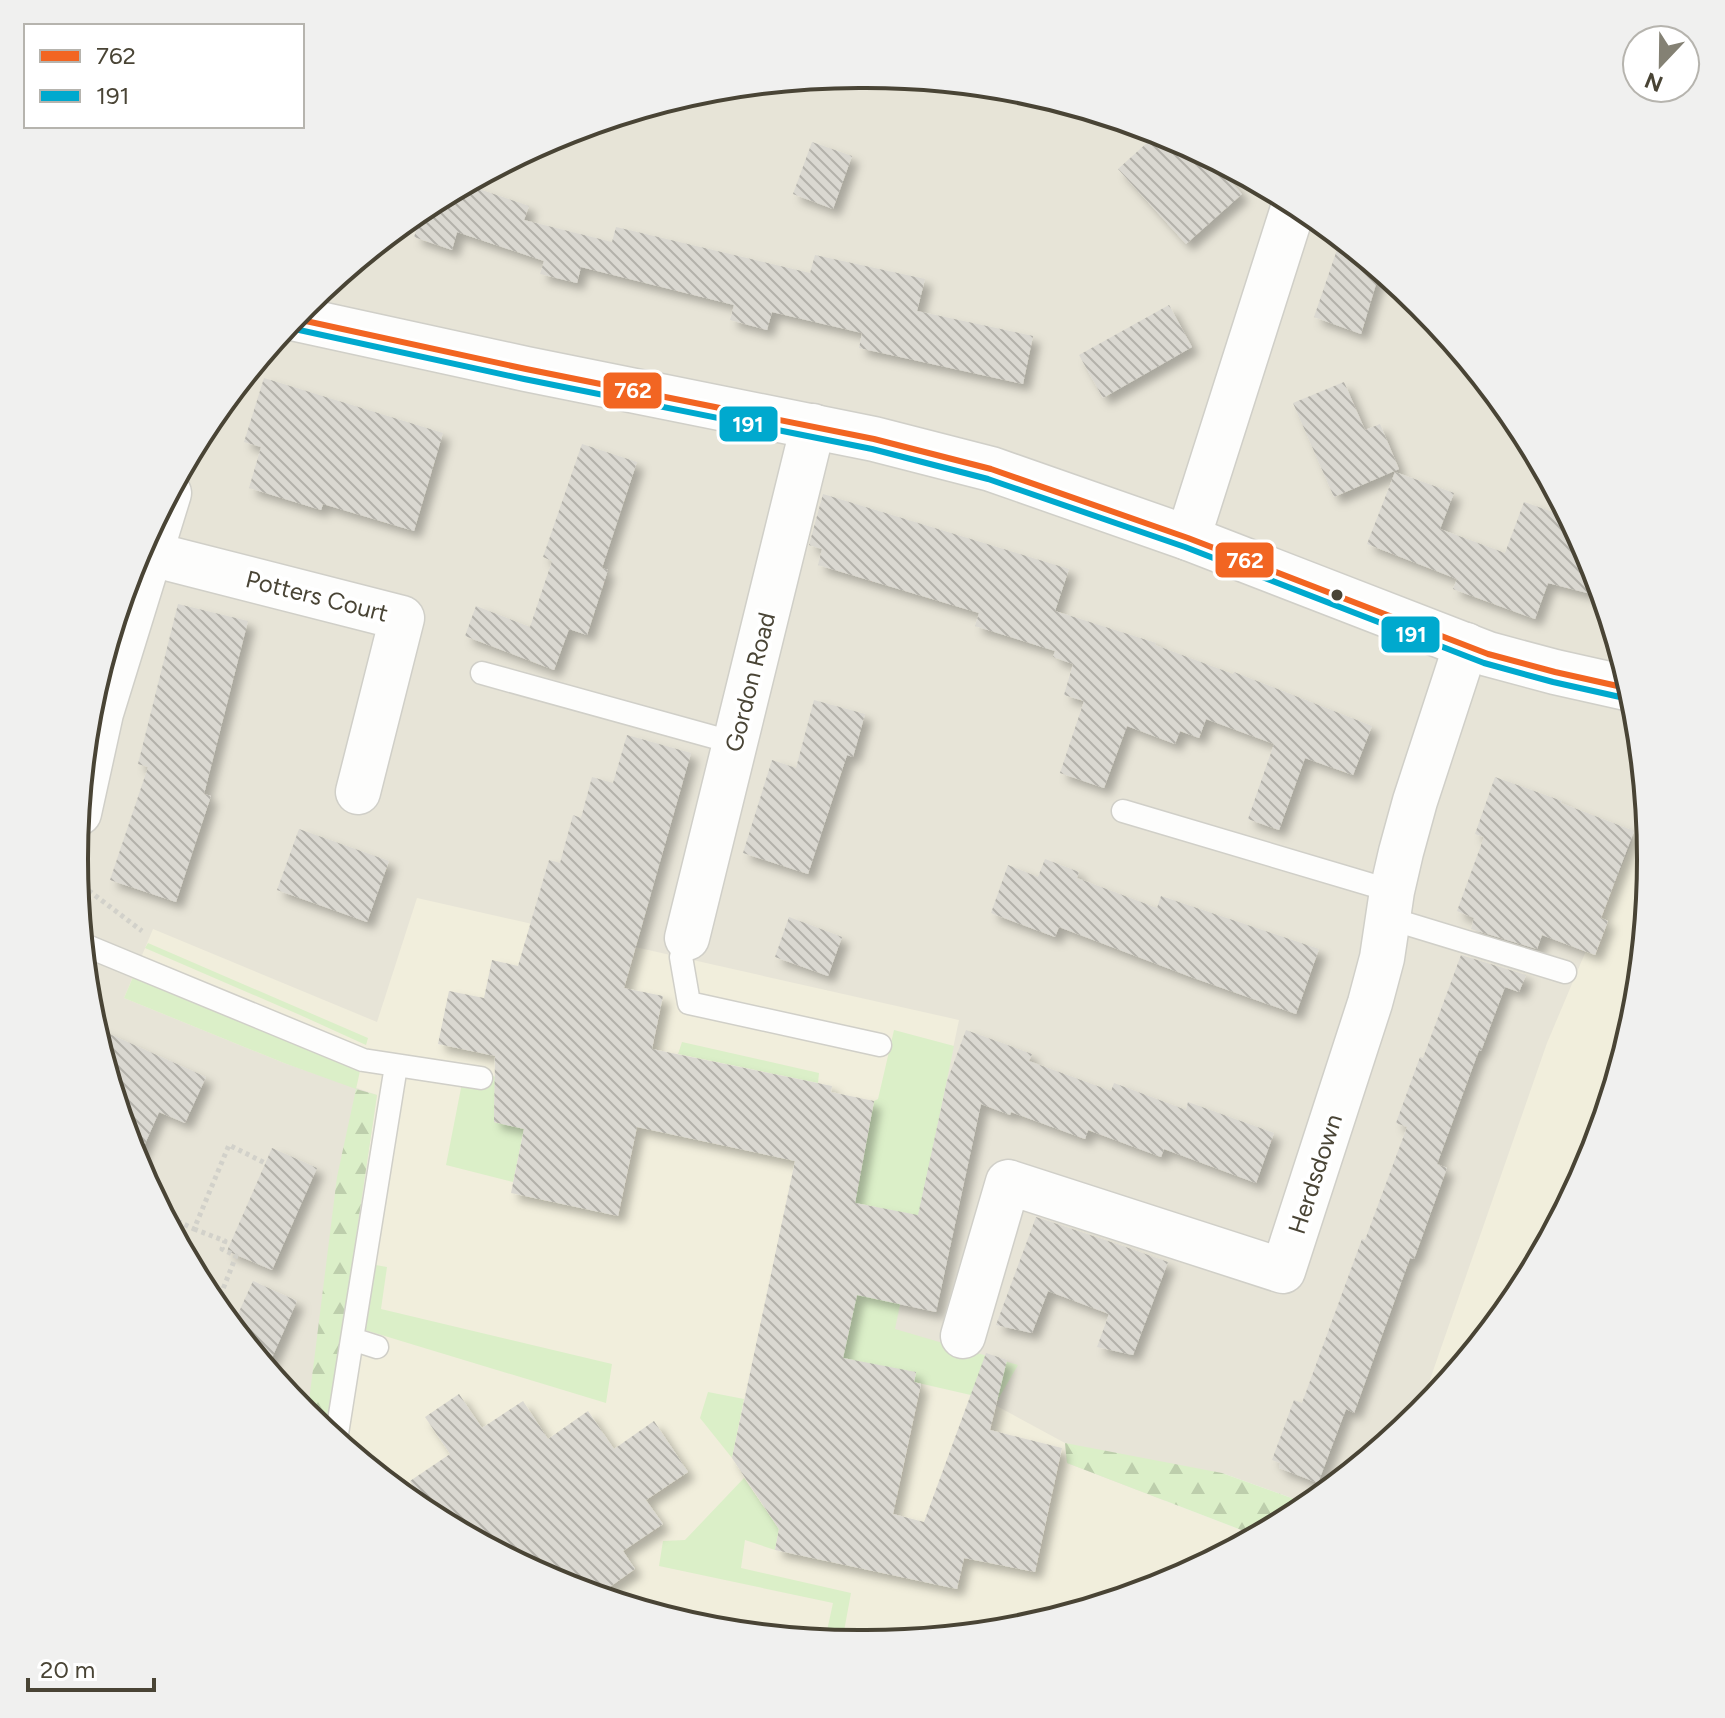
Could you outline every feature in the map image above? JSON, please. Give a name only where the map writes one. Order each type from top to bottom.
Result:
[{"type":"street","points":[[1188,538],[1291,216]]},
{"type":"street","points":[[307,321],[874,439],[991,469],[1188,538],[1515,662],[1617,686]]},
{"type":"street","name":"Gordon Road","points":[[687,938],[813,426]]},
{"type":"street","name":"Potters Court","points":[[152,554],[402,618],[358,792]]},
{"type":"street","points":[[106,697],[149,560]]},
{"type":"street","name":"Herdsdown","points":[[963,1336],[1008,1182],[1283,1271],[1370,1003],[1415,801],[1466,645]]},
{"type":"lane","points":[[482,673],[735,743]]},
{"type":"lane","points":[[1123,811],[1390,905],[1565,972]]},
{"type":"lane","points":[[687,938],[681,957],[689,1003],[880,1045]]},
{"type":"lane","points":[[94,949],[363,1060],[481,1078]]},
{"type":"lane","points":[[338,1427],[396,1066]]},
{"type":"lane","points":[[352,1339],[377,1347]]},
{"type":"path","points":[[194,1229],[229,1145],[265,1163]]},
{"type":"path","points":[[179,1222],[225,1241],[222,1249],[236,1256],[222,1292]]},
{"type":"shaded area","points":[[859,88],[916,90],[967,95],[1066,114],[1161,147],[1207,168],[1252,191],[1335,247],[1374,279],[1446,351],[1478,390],[1534,474],[1578,564],[1611,659],[1630,758],[1636,837],[1434,1380],[1374,1439],[1295,1499],[1222,1473],[898,1629],[809,1628],[758,1623],[659,1604],[564,1571],[518,1550],[473,1527],[390,1471],[351,1439],[279,1367],[247,1328],[191,1244],[147,1154],[129,1107],[114,1059],[95,960],[88,859],[90,809],[95,758],[114,659],[147,564],[168,518],[191,473],[247,390],[279,351],[351,279],[390,247],[473,191],[564,147],[611,129],[659,114],[758,95]]},
{"type":"shaded area","points":[[1636,833],[1635,909],[1630,960],[1611,1059],[1596,1107],[1578,1154],[1534,1244],[1478,1328],[1428,1386],[1547,1043]]},
{"type":"shaded area","points":[[417,898],[959,1020],[890,1348],[1065,1443],[1067,1463],[1244,1531],[1161,1571],[1066,1604],[967,1623],[866,1630],[758,1623],[659,1604],[564,1571],[473,1527],[390,1471],[329,1418],[377,1095],[284,1063],[124,998],[153,929],[377,1022]]},
{"type":"green space","points":[[148,943],[368,1038],[366,1045],[145,948]]},
{"type":"green space","points":[[136,970],[360,1071],[356,1089],[124,998]]},
{"type":"green space","points":[[894,1030],[954,1046],[895,1329],[1018,1365],[997,1401],[914,1382],[916,1372],[838,1379],[876,1207],[855,1203],[874,1101],[878,1099]]},
{"type":"green space","points":[[682,1042],[819,1073],[818,1083],[678,1054]]},
{"type":"green space","points":[[492,1075],[495,1077],[494,1122],[524,1129],[513,1182],[446,1165],[462,1083],[490,1084]]},
{"type":"green space","points":[[356,1089],[377,1095],[329,1418],[309,1399],[337,1177]]},
{"type":"green space","points":[[370,1264],[387,1267],[381,1309],[612,1364],[606,1403],[365,1330]]},
{"type":"green space","points":[[708,1392],[744,1399],[732,1458],[700,1418]]},
{"type":"green space","points":[[1065,1443],[1222,1473],[1295,1499],[1244,1531],[1067,1463]]},
{"type":"green space","points":[[744,1478],[779,1529],[775,1550],[745,1540],[741,1568],[851,1593],[844,1629],[827,1629],[833,1603],[659,1566],[663,1541],[685,1540]]},
{"type":"building","points":[[812,142],[852,156],[833,209],[793,194]]},
{"type":"building","points":[[1148,142],[1228,179],[1242,194],[1186,244],[1118,169]]},
{"type":"building","points":[[478,189],[529,206],[524,220],[612,242],[616,227],[810,273],[815,255],[925,279],[917,311],[1033,336],[1023,384],[859,348],[862,333],[772,312],[767,330],[730,320],[734,305],[581,267],[577,283],[540,274],[544,261],[457,232],[452,250],[414,237],[417,228]]},
{"type":"building","points":[[1337,249],[1377,282],[1361,334],[1314,317]]},
{"type":"building","points":[[1169,305],[1192,347],[1103,398],[1079,355]]},
{"type":"building","points":[[264,378],[443,433],[414,531],[323,504],[321,510],[249,488],[261,447],[244,442]]},
{"type":"building","points":[[1344,382],[1365,430],[1380,424],[1399,469],[1334,497],[1293,403]]},
{"type":"building","points":[[582,444],[637,462],[602,568],[608,570],[587,635],[569,629],[554,670],[465,636],[476,606],[530,627],[552,561],[543,557]]},
{"type":"building","points":[[1395,472],[1454,493],[1440,529],[1505,553],[1524,502],[1554,512],[1589,594],[1548,583],[1535,619],[1453,589],[1457,579],[1367,544]]},
{"type":"building","points":[[823,494],[1069,569],[1055,611],[1156,643],[1372,726],[1353,775],[1305,758],[1279,830],[1248,819],[1274,744],[1206,719],[1199,738],[1180,731],[1175,744],[1127,726],[1104,788],[1060,773],[1084,701],[1064,695],[1073,664],[1053,657],[1055,651],[975,626],[979,613],[818,565],[822,549],[809,545]]},
{"type":"building","points":[[178,604],[248,621],[204,794],[211,796],[176,902],[110,880],[148,767],[138,764]]},
{"type":"building","points":[[814,700],[865,714],[853,757],[847,755],[808,874],[743,853],[772,760],[796,768]]},
{"type":"building","points":[[627,735],[691,753],[624,988],[663,996],[652,1049],[832,1086],[831,1092],[874,1101],[855,1203],[918,1215],[947,1081],[966,1030],[1032,1054],[1029,1061],[1111,1091],[1114,1083],[1186,1110],[1188,1102],[1274,1133],[1256,1183],[1164,1149],[1161,1157],[1088,1130],[1085,1139],[981,1104],[936,1312],[857,1295],[843,1358],[916,1372],[914,1382],[921,1384],[893,1514],[924,1522],[986,1353],[1007,1360],[990,1430],[1062,1448],[1035,1572],[964,1558],[957,1589],[775,1550],[779,1529],[732,1458],[795,1161],[637,1127],[618,1216],[511,1193],[524,1129],[494,1122],[495,1056],[438,1044],[449,991],[484,998],[492,960],[518,966],[549,860],[560,863],[573,815],[581,818],[592,777],[613,783]]},
{"type":"building","points":[[1495,777],[1634,831],[1601,918],[1608,921],[1595,955],[1542,935],[1537,949],[1471,929],[1474,918],[1457,911],[1484,837],[1475,834]]},
{"type":"building","points":[[299,829],[389,861],[367,922],[277,890]]},
{"type":"building","points":[[1045,859],[1079,872],[1077,878],[1157,908],[1161,896],[1319,949],[1296,1014],[1059,927],[1055,937],[991,913],[1008,865],[1038,877]]},
{"type":"building","points":[[789,917],[842,937],[828,976],[775,957]]},
{"type":"building","points":[[1461,955],[1526,975],[1519,992],[1505,987],[1479,1050],[1437,1164],[1447,1168],[1414,1259],[1410,1258],[1354,1413],[1346,1409],[1318,1483],[1279,1468],[1280,1463],[1272,1460],[1294,1400],[1302,1403],[1362,1239],[1365,1240],[1407,1127],[1396,1123]]},
{"type":"building","points":[[108,1033],[206,1077],[185,1123],[159,1112],[144,1146],[129,1107]]},
{"type":"building","points":[[272,1148],[317,1168],[272,1270],[227,1251]]},
{"type":"building","points":[[1036,1217],[1168,1262],[1133,1355],[1097,1347],[1109,1314],[1048,1291],[1032,1333],[996,1325]]},
{"type":"building","points":[[253,1281],[297,1301],[272,1358],[238,1315]]},
{"type":"building","points":[[459,1394],[482,1428],[523,1401],[548,1439],[588,1411],[614,1449],[654,1421],[688,1472],[646,1500],[663,1524],[623,1551],[635,1569],[608,1588],[564,1571],[473,1527],[415,1489],[410,1481],[450,1454],[425,1417]]},
{"type":"transit line","name":"762","points":[[307,321],[874,439],[991,469],[1188,538],[1488,654],[1617,686]]},
{"type":"transit line","name":"191","points":[[299,330],[872,449],[988,479],[1185,547],[1484,663],[1619,697]]}]
